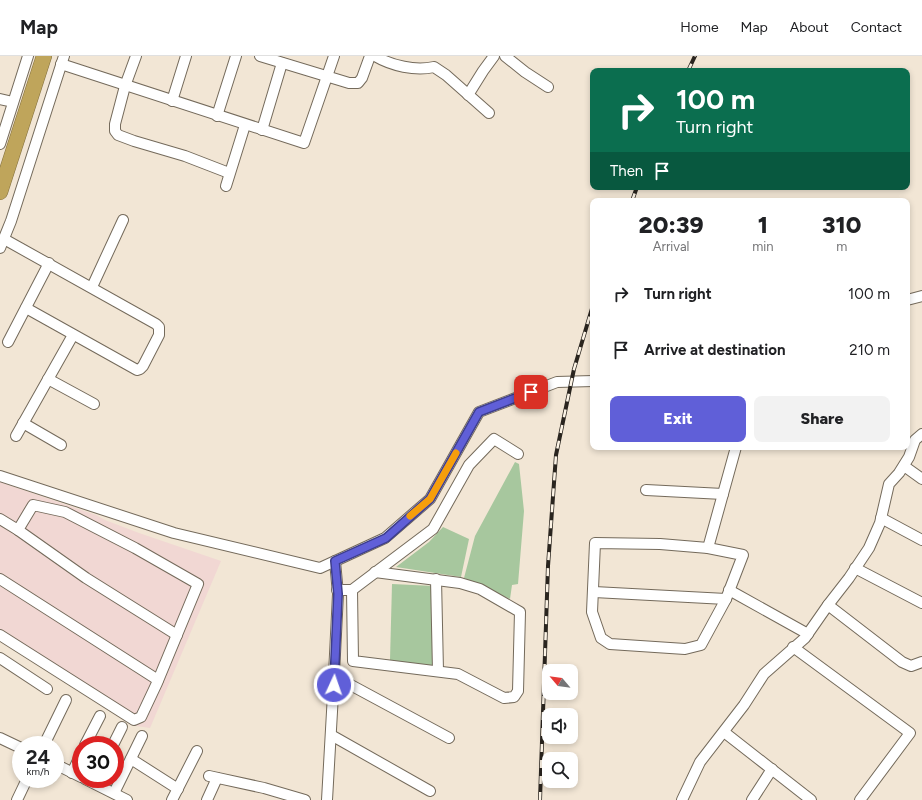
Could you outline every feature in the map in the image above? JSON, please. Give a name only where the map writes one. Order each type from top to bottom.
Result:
[{"type":"highway","points":[[0,166],[36,56]]},
{"type":"highway","points":[[0,192],[44,56]]},
{"type":"street","points":[[0,144],[28,56]]},
{"type":"street","points":[[136,56],[115,124],[115,131],[118,135],[184,156],[230,174]]},
{"type":"street","points":[[172,101],[186,56]]},
{"type":"street","points":[[217,116],[236,56]]},
{"type":"street","points":[[260,56],[349,83],[358,82],[362,78],[370,56]]},
{"type":"street","points":[[26,308],[137,370],[143,366],[160,335],[159,327],[156,324],[49,263],[2,243],[11,221],[62,60],[126,86],[304,143],[334,56]]},
{"type":"street","points":[[375,56],[386,62],[407,67],[434,67],[446,75],[489,113]]},
{"type":"street","points":[[468,95],[494,56]]},
{"type":"street","points":[[505,56],[525,72],[548,87]]},
{"type":"street","points":[[262,130],[282,63]]},
{"type":"street","points":[[0,99],[13,102]]},
{"type":"street","points":[[226,186],[245,125]]},
{"type":"street","points":[[92,288],[123,220]]},
{"type":"street","points":[[8,342],[49,263]]},
{"type":"street","points":[[910,299],[922,296]]},
{"type":"street","points":[[16,436],[74,335]]},
{"type":"street","points":[[48,379],[94,404]]},
{"type":"street","points":[[0,476],[174,533],[320,568],[386,538],[430,499],[479,412],[557,382],[590,381]]},
{"type":"street","points":[[23,423],[61,444]]},
{"type":"street","points":[[682,800],[700,762],[744,705],[764,674],[808,634],[869,548],[880,523],[889,484],[904,466],[915,440],[922,434]]},
{"type":"street","points":[[337,590],[352,590],[433,529],[469,465],[494,439],[518,454]]},
{"type":"street","points":[[708,548],[735,450]]},
{"type":"street","points":[[904,466],[922,480]]},
{"type":"street","points":[[646,490],[723,494]]},
{"type":"street","points":[[0,635],[134,720],[141,716],[158,680],[198,584],[135,548],[65,512],[33,505],[18,530]]},
{"type":"street","points":[[881,518],[922,540]]},
{"type":"street","points":[[0,519],[86,578],[176,635]]},
{"type":"street","points":[[596,543],[660,544],[708,548],[743,555],[728,594],[701,645],[685,649],[610,644],[601,638],[592,612],[594,592],[596,543]]},
{"type":"street","points":[[326,800],[334,676],[337,590],[335,561]]},
{"type":"street","points":[[855,568],[922,603]]},
{"type":"street","points":[[352,590],[353,660],[458,674],[504,698],[514,697],[518,691],[520,612],[480,589],[460,583],[375,572]]},
{"type":"street","points":[[0,579],[158,680]]},
{"type":"street","points":[[436,579],[438,671]]},
{"type":"street","points":[[594,592],[728,594],[808,634]]},
{"type":"street","points":[[828,605],[902,662],[910,666],[922,662]]},
{"type":"street","points":[[793,647],[910,733],[860,800]]},
{"type":"street","points":[[0,658],[47,689]]},
{"type":"street","points":[[334,676],[449,738]]},
{"type":"street","points":[[48,736],[66,700]]},
{"type":"street","points":[[90,736],[100,716]]},
{"type":"street","points":[[118,736],[122,728]]},
{"type":"street","points":[[724,732],[811,800]]},
{"type":"street","points":[[114,793],[142,736]]},
{"type":"street","points":[[331,736],[430,791]]},
{"type":"street","points":[[0,738],[12,744]]},
{"type":"street","points":[[172,800],[197,751]]},
{"type":"street","points":[[131,759],[178,789]]},
{"type":"street","points":[[752,800],[772,769]]},
{"type":"street","points":[[207,800],[213,777],[264,788],[305,800]]},
{"type":"street","points":[[17,800],[23,788]]},
{"type":"street","points":[[105,788],[127,800]]},
{"type":"shaded area","points":[[0,482],[96,515],[139,533],[221,561],[150,728],[136,726],[125,721],[0,639]]},
{"type":"green space","points":[[515,462],[519,464],[524,511],[518,584],[512,585],[510,599],[464,578],[475,536]]},
{"type":"green space","points":[[443,527],[469,539],[461,577],[396,567],[429,542]]},
{"type":"green space","points":[[392,584],[434,586],[434,668],[390,660]]},
{"type":"railway","points":[[689,68],[695,56]]},
{"type":"railway","points":[[633,198],[636,190]]},
{"type":"railway","points":[[540,800],[548,566],[556,455],[574,369],[590,315]]},
{"type":"slow traffic","points":[[410,516],[430,499],[456,453]]},
{"type":"route","points":[[334,685],[338,594],[335,561],[386,538],[430,499],[479,412],[531,392]]}]
